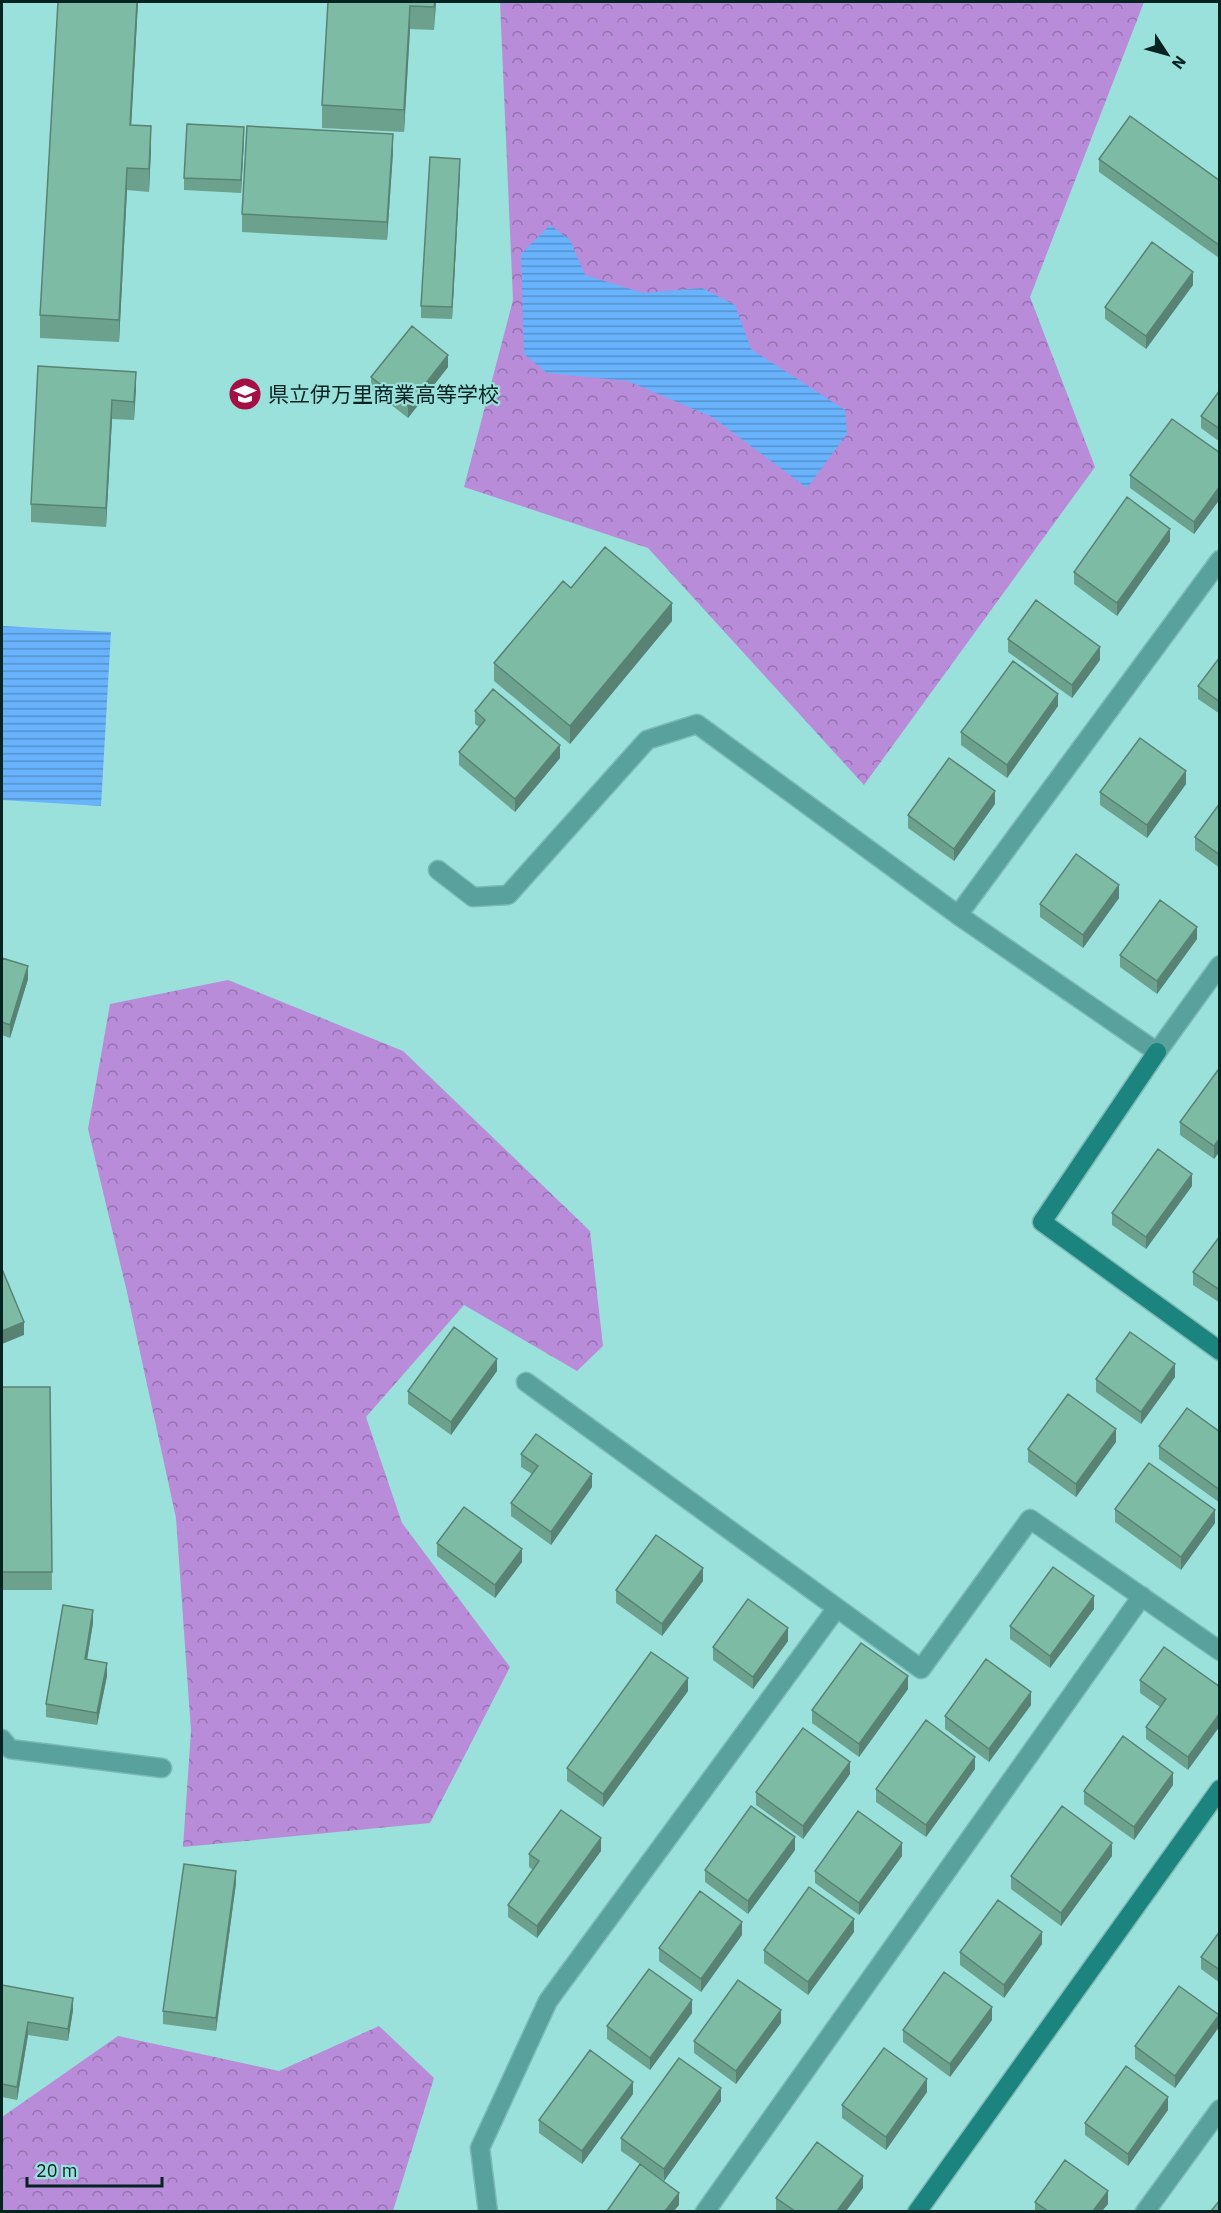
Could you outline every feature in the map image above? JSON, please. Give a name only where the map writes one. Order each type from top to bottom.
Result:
[{"type":"street","points":[[958,915],[1220,560]]},
{"type":"street","points":[[438,870],[473,897],[508,895],[647,740],[697,724],[958,915],[1157,1052]]},
{"type":"street","points":[[1220,965],[1157,1052],[1042,1222],[1220,1351]]},
{"type":"street","points":[[525,1382],[921,1669],[1030,1519],[1220,1651]]},
{"type":"street","points":[[705,2211],[1143,1596]]},
{"type":"street","points":[[488,2211],[480,2148],[548,2001],[836,1609]]},
{"type":"street","points":[[2,1739],[10,1749],[162,1768]]},
{"type":"street","points":[[916,2211],[1220,1789]]},
{"type":"street","points":[[1145,2211],[1220,2109]]},
{"type":"green space","points":[[500,2],[1144,2],[1030,297],[1095,467],[864,785],[648,548],[464,487],[513,300]]},
{"type":"green space","points":[[228,980],[403,1051],[590,1231],[603,1346],[577,1371],[464,1305],[366,1417],[402,1523],[510,1667],[430,1823],[183,1847],[191,1731],[176,1518],[127,1292],[88,1129],[110,1004]]},
{"type":"green space","points":[[379,2026],[434,2078],[393,2211],[2,2211],[2,2117],[118,2036],[279,2071]]},
{"type":"water","points":[[550,225],[570,240],[585,275],[643,293],[702,288],[735,305],[751,349],[845,410],[847,434],[807,488],[712,417],[628,381],[547,373],[524,354],[521,254]]},
{"type":"water","points":[[3,626],[111,632],[101,806],[2,800]]},
{"type":"building","points":[[58,2],[137,2],[130,125],[151,126],[149,169],[127,168],[119,320],[40,315]]},
{"type":"building","points":[[328,2],[435,2],[434,7],[410,6],[404,110],[322,105]]},
{"type":"building","points":[[1130,116],[1220,181],[1219,245],[1099,159]]},
{"type":"building","points":[[187,124],[244,127],[241,180],[184,178]]},
{"type":"building","points":[[247,126],[393,134],[387,222],[242,214]]},
{"type":"building","points":[[430,157],[460,159],[452,307],[421,306]]},
{"type":"building","points":[[1152,242],[1193,272],[1146,336],[1105,307]]},
{"type":"building","points":[[412,326],[448,355],[408,406],[371,377]]},
{"type":"building","points":[[38,366],[136,372],[134,402],[112,400],[106,508],[31,504]]},
{"type":"building","points":[[1220,390],[1220,429],[1201,416]]},
{"type":"building","points":[[1172,419],[1220,453],[1220,486],[1194,522],[1130,475]]},
{"type":"building","points":[[1127,497],[1170,529],[1117,603],[1074,572]]},
{"type":"building","points":[[605,547],[672,603],[570,726],[494,663],[563,581],[571,588]]},
{"type":"building","points":[[1036,600],[1100,647],[1072,685],[1008,639]]},
{"type":"building","points":[[1220,657],[1220,702],[1198,686]]},
{"type":"building","points":[[1013,661],[1058,694],[1007,765],[961,732]]},
{"type":"building","points":[[493,689],[560,745],[515,799],[459,752],[485,720],[475,711]]},
{"type":"building","points":[[1140,738],[1186,771],[1147,825],[1100,792]]},
{"type":"building","points":[[949,758],[995,791],[954,849],[908,815]]},
{"type":"building","points":[[1220,803],[1220,855],[1195,837]]},
{"type":"building","points":[[1076,854],[1119,885],[1083,935],[1040,904]]},
{"type":"building","points":[[1160,900],[1197,927],[1157,981],[1120,955]]},
{"type":"building","points":[[2,958],[28,966],[10,1025],[2,1022]]},
{"type":"building","points":[[1220,1070],[1220,1138],[1214,1146],[1180,1122]]},
{"type":"building","points":[[1158,1149],[1192,1174],[1146,1237],[1112,1213]]},
{"type":"building","points":[[1220,1236],[1220,1290],[1193,1272]]},
{"type":"building","points":[[2,1269],[24,1322],[2,1331]]},
{"type":"building","points":[[454,1327],[497,1359],[451,1422],[408,1391]]},
{"type":"building","points":[[1130,1332],[1175,1364],[1141,1412],[1096,1379]]},
{"type":"building","points":[[2,1387],[50,1387],[52,1572],[2,1572]]},
{"type":"building","points":[[1068,1394],[1116,1429],[1076,1484],[1028,1449]]},
{"type":"building","points":[[1187,1408],[1220,1432],[1220,1490],[1159,1446]]},
{"type":"building","points":[[536,1434],[592,1474],[551,1532],[511,1503],[538,1466],[521,1454]]},
{"type":"building","points":[[1149,1463],[1215,1510],[1181,1557],[1115,1509]]},
{"type":"building","points":[[464,1507],[522,1549],[495,1585],[437,1543]]},
{"type":"building","points":[[656,1535],[703,1568],[662,1624],[616,1590]]},
{"type":"building","points":[[1053,1567],[1094,1596],[1050,1656],[1010,1626]]},
{"type":"building","points":[[748,1599],[788,1628],[753,1677],[713,1647]]},
{"type":"building","points":[[63,1605],[93,1610],[85,1659],[107,1663],[97,1713],[46,1704]]},
{"type":"building","points":[[861,1643],[908,1676],[859,1744],[812,1710]]},
{"type":"building","points":[[1164,1647],[1220,1687],[1220,1713],[1188,1757],[1146,1727],[1166,1699],[1140,1680]]},
{"type":"building","points":[[651,1652],[688,1678],[603,1794],[567,1768]]},
{"type":"building","points":[[986,1659],[1031,1692],[989,1749],[945,1716]]},
{"type":"building","points":[[926,1720],[975,1757],[926,1825],[876,1789]]},
{"type":"building","points":[[803,1728],[850,1762],[803,1826],[756,1792]]},
{"type":"building","points":[[1123,1736],[1173,1773],[1134,1827],[1084,1791]]},
{"type":"building","points":[[751,1806],[795,1837],[748,1901],[705,1870]]},
{"type":"building","points":[[1062,1806],[1112,1843],[1061,1913],[1011,1876]]},
{"type":"building","points":[[561,1810],[601,1838],[537,1926],[508,1905],[539,1861],[529,1854]]},
{"type":"building","points":[[858,1811],[902,1843],[859,1903],[815,1871]]},
{"type":"building","points":[[184,1864],[236,1871],[216,2018],[163,2011]]},
{"type":"building","points":[[809,1887],[854,1919],[808,1982],[764,1950]]},
{"type":"building","points":[[700,1891],[742,1922],[701,1979],[659,1948]]},
{"type":"building","points":[[998,1900],[1042,1932],[1004,1985],[960,1952]]},
{"type":"building","points":[[1220,1931],[1220,1970],[1201,1957]]},
{"type":"building","points":[[649,1969],[692,2000],[650,2058],[607,2026]]},
{"type":"building","points":[[944,1972],[992,2007],[950,2064],[903,2030]]},
{"type":"building","points":[[738,1980],[781,2010],[736,2071],[694,2041]]},
{"type":"building","points":[[2,1985],[73,1998],[68,2029],[28,2022],[17,2087],[2,2084]]},
{"type":"building","points":[[1179,1986],[1219,2015],[1175,2076],[1135,2046]]},
{"type":"building","points":[[884,2048],[927,2079],[886,2137],[842,2105]]},
{"type":"building","points":[[590,2050],[633,2082],[582,2151],[539,2120]]},
{"type":"building","points":[[679,2058],[721,2088],[664,2169],[621,2138]]},
{"type":"building","points":[[1126,2066],[1168,2097],[1128,2154],[1085,2123]]},
{"type":"building","points":[[817,2142],[863,2176],[837,2211],[795,2211],[776,2198]]},
{"type":"building","points":[[1065,2160],[1108,2191],[1093,2211],[1048,2211],[1035,2202]]},
{"type":"building","points":[[640,2164],[679,2193],[665,2211],[607,2211]]},
{"type":"building","points":[[1220,2200],[1220,2211],[1211,2211]]},
{"type":"place","name":"県立伊万里商業高等学校","points":[[245,394]]}]
